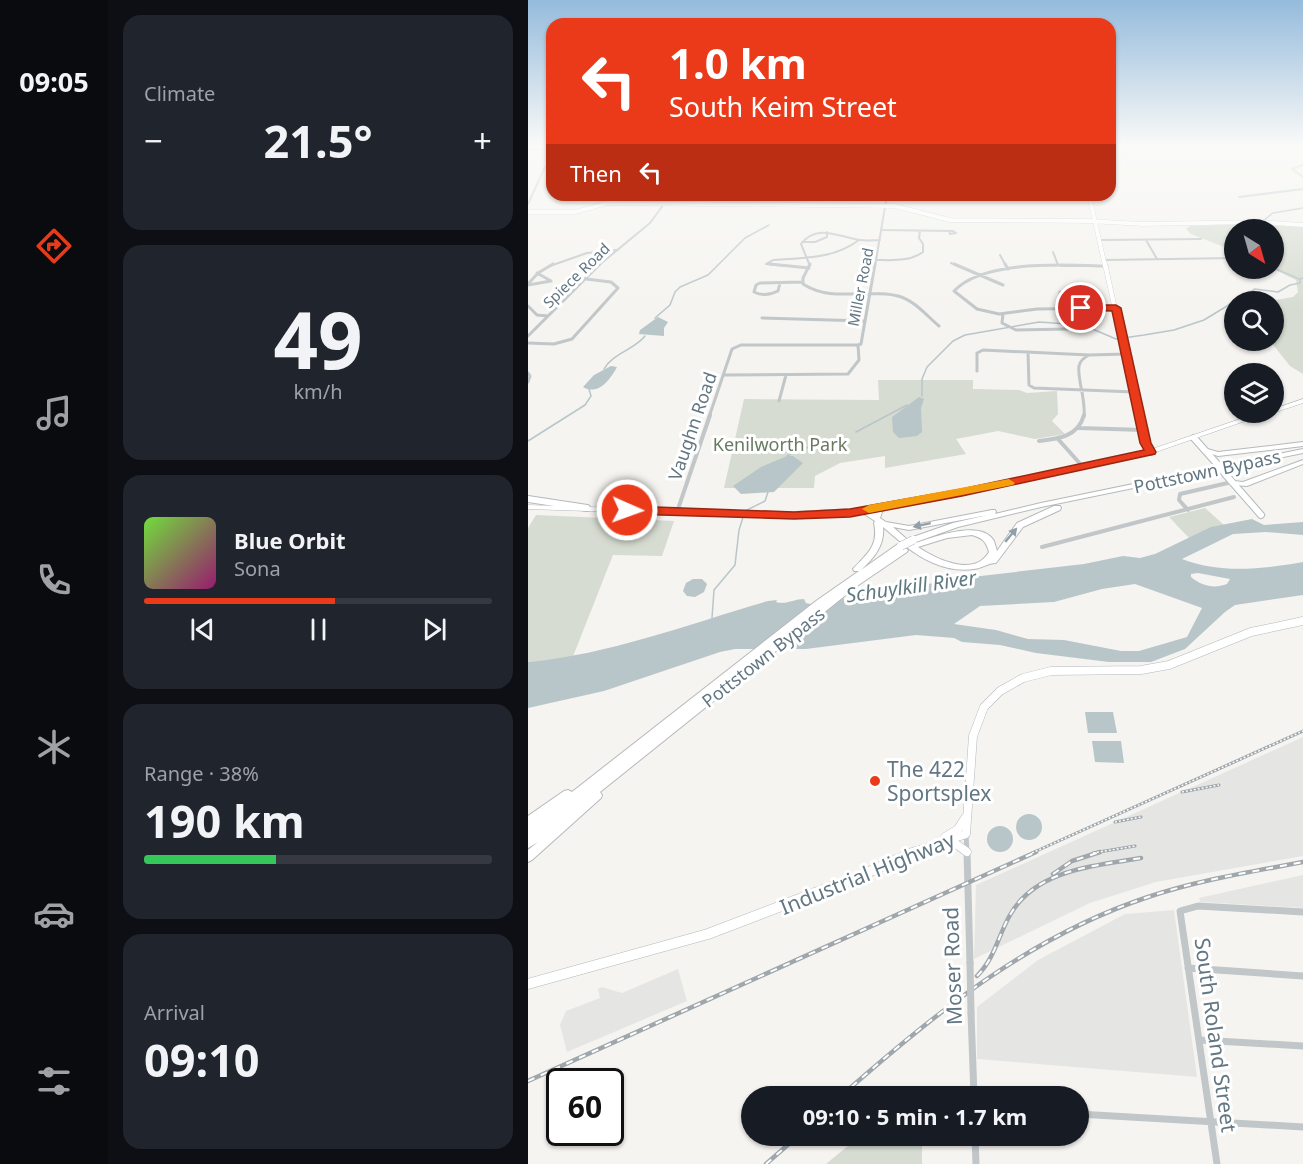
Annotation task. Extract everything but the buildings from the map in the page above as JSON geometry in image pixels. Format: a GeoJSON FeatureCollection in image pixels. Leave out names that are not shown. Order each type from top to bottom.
{"type":"FeatureCollection","features":[{"type":"Feature","properties":{"kind":"highway"},"geometry":{"type":"LineString","coordinates":[[1204,450],[1215,456],[1303,444]]}},
{"type":"Feature","properties":{"kind":"highway","name":"Pottstown Bypass"},"geometry":{"type":"LineString","coordinates":[[528,833],[840,585],[902,548],[956,525],[1041,505],[1303,453]]}},
{"type":"Feature","properties":{"kind":"highway","name":"Pottstown Bypass"},"geometry":{"type":"LineString","coordinates":[[914,543],[1000,518],[1057,508],[1303,453]]}},
{"type":"Feature","properties":{"kind":"highway"},"geometry":{"type":"LineString","coordinates":[[1233,483],[1244,484],[1303,462]]}},
{"type":"Feature","properties":{"kind":"highway"},"geometry":{"type":"LineString","coordinates":[[1238,495],[1244,484]]}},
{"type":"Feature","properties":{"kind":"highway"},"geometry":{"type":"LineString","coordinates":[[880,521],[899,528],[909,528],[972,514],[1041,505]]}},
{"type":"Feature","properties":{"kind":"highway"},"geometry":{"type":"LineString","coordinates":[[840,585],[874,550],[880,537],[878,511],[885,506]]}},
{"type":"Feature","properties":{"kind":"highway"},"geometry":{"type":"LineString","coordinates":[[880,521],[924,559],[948,568],[969,570],[980,568],[991,562],[1022,523],[1057,508]]}},
{"type":"Feature","properties":{"kind":"highway"},"geometry":{"type":"LineString","coordinates":[[864,510],[920,553],[950,566],[968,568],[980,565],[988,560],[993,551],[987,539],[970,532],[914,543]]}},
{"type":"Feature","properties":{"kind":"highway","name":"Pottstown Bypass"},"geometry":{"type":"LineString","coordinates":[[528,843],[902,548]]}},
{"type":"Feature","properties":{"kind":"highway"},"geometry":{"type":"LineString","coordinates":[[528,857],[668,732]]}},
{"type":"Feature","properties":{"kind":"highway"},"geometry":{"type":"LineString","coordinates":[[528,822],[621,759]]}},
{"type":"Feature","properties":{"kind":"main road"},"geometry":{"type":"LineString","coordinates":[[1284,408],[1303,401]]}},
{"type":"Feature","properties":{"kind":"main road"},"geometry":{"type":"LineString","coordinates":[[528,507],[741,514],[837,514],[1151,452],[1237,423]]}},
{"type":"Feature","properties":{"kind":"street","name":"Spiece Road"},"geometry":{"type":"LineString","coordinates":[[528,336],[616,250],[650,223],[665,201]]}},
{"type":"Feature","properties":{"kind":"street","name":"Miller Road"},"geometry":{"type":"LineString","coordinates":[[786,375],[848,374],[859,360],[858,345],[865,321],[886,201]]}},
{"type":"Feature","properties":{"kind":"street"},"geometry":{"type":"LineString","coordinates":[[1091,201],[1146,446],[1151,452]]}},
{"type":"Feature","properties":{"kind":"street"},"geometry":{"type":"LineString","coordinates":[[528,212],[575,212],[608,203],[886,206],[907,207],[950,220],[1096,221],[1135,224],[1261,222],[1303,225]]}},
{"type":"Feature","properties":{"kind":"street"},"geometry":{"type":"LineString","coordinates":[[882,230],[949,231]]}},
{"type":"Feature","properties":{"kind":"street"},"geometry":{"type":"LineString","coordinates":[[876,260],[902,260],[919,256],[923,252],[923,244],[919,238],[920,231]]}},
{"type":"Feature","properties":{"kind":"street"},"geometry":{"type":"LineString","coordinates":[[802,242],[809,236],[827,232],[843,234],[859,240],[880,240]]}},
{"type":"Feature","properties":{"kind":"street"},"geometry":{"type":"LineString","coordinates":[[802,242],[823,240],[827,237],[827,232]]}},
{"type":"Feature","properties":{"kind":"street"},"geometry":{"type":"LineString","coordinates":[[1101,240],[1201,239]]}},
{"type":"Feature","properties":{"kind":"street"},"geometry":{"type":"LineString","coordinates":[[809,268],[766,264],[772,261],[843,251],[859,240]]}},
{"type":"Feature","properties":{"kind":"street"},"geometry":{"type":"LineString","coordinates":[[1146,240],[1157,260]]}},
{"type":"Feature","properties":{"kind":"street"},"geometry":{"type":"LineString","coordinates":[[802,242],[809,268],[802,282]]}},
{"type":"Feature","properties":{"kind":"street"},"geometry":{"type":"LineString","coordinates":[[528,285],[537,273],[594,250],[616,250]]}},
{"type":"Feature","properties":{"kind":"street"},"geometry":{"type":"LineString","coordinates":[[1053,252],[1059,265]]}},
{"type":"Feature","properties":{"kind":"street"},"geometry":{"type":"LineString","coordinates":[[1000,255],[1008,269]]}},
{"type":"Feature","properties":{"kind":"street"},"geometry":{"type":"LineString","coordinates":[[1105,260],[1224,258]]}},
{"type":"Feature","properties":{"kind":"street"},"geometry":{"type":"LineString","coordinates":[[951,262],[1003,285]]}},
{"type":"Feature","properties":{"kind":"street"},"geometry":{"type":"LineString","coordinates":[[1107,266],[1059,265],[1008,269],[980,275],[958,285],[955,292],[980,310],[1003,314],[1033,309],[1116,308]]}},
{"type":"Feature","properties":{"kind":"street"},"geometry":{"type":"LineString","coordinates":[[528,285],[550,281],[544,275],[537,273]]}},
{"type":"Feature","properties":{"kind":"street"},"geometry":{"type":"LineString","coordinates":[[528,343],[554,344],[572,339],[618,288],[616,283],[585,279]]}},
{"type":"Feature","properties":{"kind":"street"},"geometry":{"type":"LineString","coordinates":[[780,283],[776,293],[758,294],[754,292],[759,284],[780,283],[802,282],[808,288],[834,293],[903,298],[939,326]]}},
{"type":"Feature","properties":{"kind":"street"},"geometry":{"type":"LineString","coordinates":[[1060,292],[1062,309]]}},
{"type":"Feature","properties":{"kind":"street"},"geometry":{"type":"LineString","coordinates":[[528,306],[530,311],[537,315],[548,316]]}},
{"type":"Feature","properties":{"kind":"street"},"geometry":{"type":"LineString","coordinates":[[1003,314],[1001,321],[1009,328],[1022,330],[1053,326],[1068,329]]}},
{"type":"Feature","properties":{"kind":"street"},"geometry":{"type":"LineString","coordinates":[[762,318],[865,321]]}},
{"type":"Feature","properties":{"kind":"street","name":"Vaughn Road"},"geometry":{"type":"LineString","coordinates":[[677,512],[732,349],[741,345],[858,345]]}},
{"type":"Feature","properties":{"kind":"street"},"geometry":{"type":"LineString","coordinates":[[977,371],[977,353],[983,351],[1126,354]]}},
{"type":"Feature","properties":{"kind":"street"},"geometry":{"type":"LineString","coordinates":[[1028,352],[1029,385],[1034,388],[1134,392]]}},
{"type":"Feature","properties":{"kind":"street"},"geometry":{"type":"LineString","coordinates":[[1079,428],[1085,415],[1080,362],[1089,355]]}},
{"type":"Feature","properties":{"kind":"street"},"geometry":{"type":"LineString","coordinates":[[528,373],[530,376],[528,382]]}},
{"type":"Feature","properties":{"kind":"street"},"geometry":{"type":"LineString","coordinates":[[724,375],[786,375],[779,400]]}},
{"type":"Feature","properties":{"kind":"street"},"geometry":{"type":"LineString","coordinates":[[1039,441],[1058,439],[1079,428],[1143,430]]}},
{"type":"Feature","properties":{"kind":"street"},"geometry":{"type":"LineString","coordinates":[[1194,438],[1204,450]]}},
{"type":"Feature","properties":{"kind":"street"},"geometry":{"type":"LineString","coordinates":[[1058,439],[1083,467]]}},
{"type":"Feature","properties":{"kind":"street"},"geometry":{"type":"LineString","coordinates":[[1215,456],[1218,465],[1233,483],[1238,495],[1261,515]]}},
{"type":"Feature","properties":{"kind":"street"},"geometry":{"type":"LineString","coordinates":[[1188,510],[1179,500],[1180,494],[1233,483]]}},
{"type":"Feature","properties":{"kind":"street"},"geometry":{"type":"LineString","coordinates":[[1042,547],[1238,495]]}},
{"type":"Feature","properties":{"kind":"street"},"geometry":{"type":"LineString","coordinates":[[528,499],[589,509]]}},
{"type":"Feature","properties":{"kind":"street","name":"Industrial Highway"},"geometry":{"type":"LineString","coordinates":[[528,984],[708,934],[856,877],[930,845],[966,834],[973,736],[979,717],[991,699],[1009,685],[1023,678],[1051,671],[1142,670],[1169,665],[1251,632],[1303,621]]}},
{"type":"Feature","properties":{"kind":"street"},"geometry":{"type":"LineString","coordinates":[[930,845],[950,835],[966,816]]}},
{"type":"Feature","properties":{"kind":"street","name":"Moser Road"},"geometry":{"type":"LineString","coordinates":[[966,834],[974,1086]]}},
{"type":"Feature","properties":{"kind":"street"},"geometry":{"type":"LineString","coordinates":[[930,845],[956,844],[967,852]]}},
{"type":"Feature","properties":{"kind":"street","name":"South Roland Street"},"geometry":{"type":"LineString","coordinates":[[1217,1164],[1180,910],[1198,906],[1303,912]]}},
{"type":"Feature","properties":{"kind":"street"},"geometry":{"type":"LineString","coordinates":[[1188,968],[1303,976]]}},
{"type":"Feature","properties":{"kind":"street"},"geometry":{"type":"LineString","coordinates":[[1200,1040],[1303,1046]]}},
{"type":"Feature","properties":{"kind":"street"},"geometry":{"type":"LineString","coordinates":[[1089,1115],[1303,1126]]}},
{"type":"Feature","properties":{"kind":"street"},"geometry":{"type":"LineString","coordinates":[[975,1146],[976,1164]]}},
{"type":"Feature","properties":{"kind":"shaded area"},"geometry":{"type":"Polygon","coordinates":[[[658,317],[668,322],[664,328],[664,336],[639,334],[640,330],[658,317]]]}},
{"type":"Feature","properties":{"kind":"shaded area"},"geometry":{"type":"Polygon","coordinates":[[[611,366],[617,367],[611,377],[599,388],[583,387],[594,375],[611,366]]]}},
{"type":"Feature","properties":{"kind":"shaded area"},"geometry":{"type":"Polygon","coordinates":[[[919,397],[924,399],[921,408],[922,432],[917,436],[899,438],[893,432],[892,417],[919,397]]]}},
{"type":"Feature","properties":{"kind":"shaded area"},"geometry":{"type":"Polygon","coordinates":[[[787,456],[793,456],[803,463],[774,492],[741,494],[733,486],[761,467],[787,456]]]}},
{"type":"Feature","properties":{"kind":"shaded area"},"geometry":{"type":"Polygon","coordinates":[[[1252,519],[1264,525],[1303,522],[1303,535],[1266,532],[1233,534],[1182,559],[1211,567],[1242,569],[1303,562],[1303,595],[1235,605],[1185,649],[1151,662],[1109,662],[1036,653],[1000,645],[962,642],[954,638],[916,635],[806,649],[735,649],[604,691],[528,708],[528,662],[619,645],[768,601],[777,600],[776,602],[783,603],[804,599],[810,604],[963,578],[1084,564],[1123,556],[1140,558],[1155,554],[1211,527],[1252,519]],[[1198,573],[1191,574],[1191,577],[1208,586],[1222,586],[1230,579],[1198,573]],[[1135,584],[1102,589],[1054,602],[980,606],[954,624],[996,630],[1028,639],[1064,640],[1121,651],[1139,651],[1187,637],[1202,608],[1135,584]]]}},
{"type":"Feature","properties":{"kind":"shaded area"},"geometry":{"type":"Polygon","coordinates":[[[693,579],[702,579],[707,584],[704,592],[695,597],[687,596],[683,591],[686,583],[693,579]]]}},
{"type":"Feature","properties":{"kind":"shaded area"},"geometry":{"type":"Polygon","coordinates":[[[1085,712],[1113,712],[1117,733],[1088,733],[1085,712]]]}},
{"type":"Feature","properties":{"kind":"shaded area"},"geometry":{"type":"Polygon","coordinates":[[[1303,737],[1303,856],[1156,882],[1090,903],[974,959],[976,885],[1303,737]]]}},
{"type":"Feature","properties":{"kind":"shaded area"},"geometry":{"type":"Polygon","coordinates":[[[1092,741],[1121,741],[1124,763],[1095,762],[1092,741]]]}},
{"type":"Feature","properties":{"kind":"shaded area"},"geometry":{"type":"Polygon","coordinates":[[[1029,814],[1038,818],[1042,827],[1038,836],[1029,840],[1020,836],[1016,827],[1020,818],[1029,814]]]}},
{"type":"Feature","properties":{"kind":"shaded area"},"geometry":{"type":"Polygon","coordinates":[[[1000,826],[1009,830],[1013,839],[1009,848],[1000,852],[991,848],[987,839],[991,830],[1000,826]]]}},
{"type":"Feature","properties":{"kind":"shaded area"},"geometry":{"type":"Polygon","coordinates":[[[1303,875],[1303,908],[1200,902],[1199,898],[1303,875]]]}},
{"type":"Feature","properties":{"kind":"shaded area"},"geometry":{"type":"Polygon","coordinates":[[[1174,910],[1197,1077],[977,1059],[977,1007],[1038,960],[1125,914],[1174,910]]]}},
{"type":"Feature","properties":{"kind":"shaded area"},"geometry":{"type":"Polygon","coordinates":[[[678,969],[687,1001],[567,1052],[560,1025],[566,1011],[600,998],[598,989],[602,987],[622,993],[678,969]]]}},
{"type":"Feature","properties":{"kind":"green space"},"geometry":{"type":"Polygon","coordinates":[[[1224,225],[1224,247],[1191,234],[1186,229],[1190,226],[1224,225]]]}},
{"type":"Feature","properties":{"kind":"green space"},"geometry":{"type":"Polygon","coordinates":[[[1284,226],[1303,227],[1303,374],[1290,366],[1278,351],[1284,351],[1284,299],[1293,297],[1298,292],[1296,280],[1284,274],[1284,226]]]}},
{"type":"Feature","properties":{"kind":"green space","name":"Kenilworth Park"},"geometry":{"type":"Polygon","coordinates":[[[878,380],[973,380],[973,389],[1019,390],[1027,393],[1057,391],[1058,414],[1052,421],[1065,434],[1035,439],[998,431],[956,439],[966,454],[885,468],[885,456],[840,463],[815,476],[814,488],[724,488],[744,399],[879,400],[878,380]]]}},
{"type":"Feature","properties":{"kind":"green space"},"geometry":{"type":"Polygon","coordinates":[[[1205,508],[1224,525],[1191,540],[1169,517],[1205,508]]]}},
{"type":"Feature","properties":{"kind":"green space"},"geometry":{"type":"Polygon","coordinates":[[[536,515],[674,521],[662,556],[613,555],[572,659],[528,662],[528,528],[536,515]]]}},
{"type":"Feature","properties":{"kind":"green space"},"geometry":{"type":"Polygon","coordinates":[[[848,1146],[922,1146],[922,1164],[826,1164],[848,1146]]]}},
{"type":"Feature","properties":{"kind":"waterway"},"geometry":{"type":"LineString","coordinates":[[1266,219],[1273,213],[1303,208]]}},
{"type":"Feature","properties":{"kind":"waterway"},"geometry":{"type":"LineString","coordinates":[[655,318],[670,305],[675,292],[680,287],[708,275],[745,238],[769,225]]}},
{"type":"Feature","properties":{"kind":"waterway"},"geometry":{"type":"LineString","coordinates":[[1284,272],[1299,279]]}},
{"type":"Feature","properties":{"kind":"waterway"},"geometry":{"type":"LineString","coordinates":[[922,396],[922,379],[927,367],[953,341],[965,335],[1039,322],[1083,325],[1116,339],[1174,330],[1204,320],[1255,289],[1278,292],[1290,285],[1300,283],[1300,279],[1303,278]]}},
{"type":"Feature","properties":{"kind":"waterway"},"geometry":{"type":"LineString","coordinates":[[604,369],[613,359],[645,336]]}},
{"type":"Feature","properties":{"kind":"waterway"},"geometry":{"type":"LineString","coordinates":[[528,441],[585,405],[591,396],[589,389]]}},
{"type":"Feature","properties":{"kind":"waterway"},"geometry":{"type":"LineString","coordinates":[[856,432],[907,405]]}},
{"type":"Feature","properties":{"kind":"waterway"},"geometry":{"type":"LineString","coordinates":[[787,456],[826,442]]}},
{"type":"Feature","properties":{"kind":"waterway"},"geometry":{"type":"LineString","coordinates":[[712,618],[714,590],[735,565],[739,530],[745,511],[765,501],[768,492]]}},
{"type":"Feature","properties":{"kind":"railway"},"geometry":{"type":"LineString","coordinates":[[1032,853],[1303,731]]}},
{"type":"Feature","properties":{"kind":"railway"},"geometry":{"type":"LineString","coordinates":[[1182,792],[1219,785]]}},
{"type":"Feature","properties":{"kind":"railway"},"geometry":{"type":"LineString","coordinates":[[1115,822],[1141,817]]}},
{"type":"Feature","properties":{"kind":"railway"},"geometry":{"type":"LineString","coordinates":[[1093,853],[1135,846]]}},
{"type":"Feature","properties":{"kind":"railway"},"geometry":{"type":"LineString","coordinates":[[528,1081],[1036,852]]}},
{"type":"Feature","properties":{"kind":"railway"},"geometry":{"type":"LineString","coordinates":[[1053,874],[1072,861],[1100,852]]}},
{"type":"Feature","properties":{"kind":"railway"},"geometry":{"type":"LineString","coordinates":[[977,976],[992,954],[1010,915],[1021,900],[1035,888],[1068,872],[1141,858]]}},
{"type":"Feature","properties":{"kind":"railway"},"geometry":{"type":"LineString","coordinates":[[853,1086],[947,1008],[984,981],[1062,933],[1104,914],[1167,891],[1303,862]]}},
{"type":"Feature","properties":{"kind":"railway"},"geometry":{"type":"LineString","coordinates":[[766,1164],[787,1146]]}},
{"type":"Feature","properties":{"kind":"slow traffic"},"geometry":{"type":"LineString","coordinates":[[869,509],[1009,483]]}},
{"type":"Feature","properties":{"kind":"place","name":"The 422 Sportsplex"},"geometry":{"type":"Point","coordinates":[875,781]}},
{"type":"Feature","properties":{"kind":"route"},"geometry":{"type":"LineString","coordinates":[[627,510],[794,515],[850,513],[1151,452],[1145,443],[1116,308],[1081,308]]}},
{"type":"Feature","properties":{"kind":"water label","name":"Schuylkill River"},"geometry":{"type":"Point","coordinates":[911,586]}}]}
